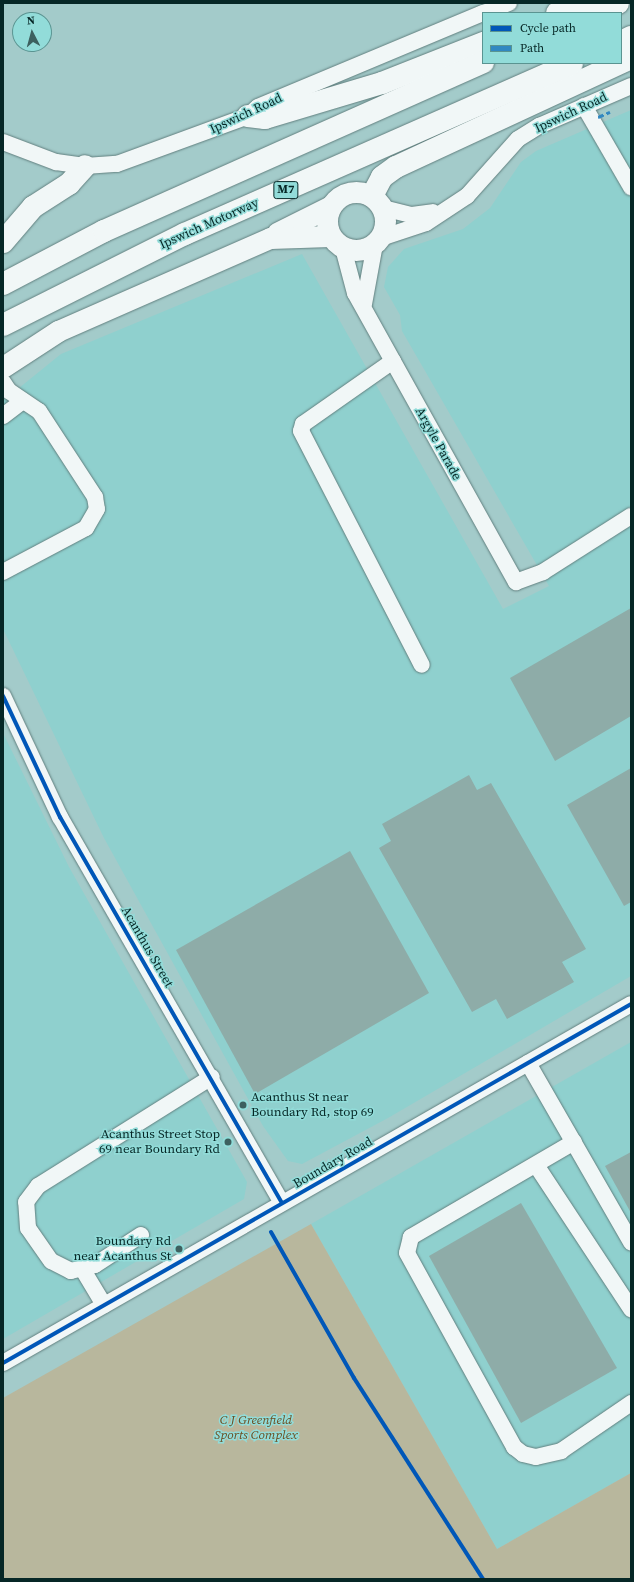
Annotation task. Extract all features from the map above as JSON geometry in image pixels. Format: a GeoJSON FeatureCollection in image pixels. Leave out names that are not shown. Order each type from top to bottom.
{"type":"FeatureCollection","features":[{"type":"Feature","properties":{"kind":"highway"},"geometry":{"type":"LineString","coordinates":[[560,12],[582,3]]}},
{"type":"Feature","properties":{"kind":"highway"},"geometry":{"type":"LineString","coordinates":[[597,12],[618,3]]}},
{"type":"Feature","properties":{"kind":"highway"},"geometry":{"type":"LineString","coordinates":[[622,42],[631,37]]}},
{"type":"Feature","properties":{"kind":"highway"},"geometry":{"type":"LineString","coordinates":[[248,116],[264,118],[382,83],[482,43]]}},
{"type":"Feature","properties":{"kind":"highway"},"geometry":{"type":"LineString","coordinates":[[3,284],[104,231],[482,62]]}},
{"type":"Feature","properties":{"kind":"highway","name":"Ipswich Motorway"},"geometry":{"type":"LineString","coordinates":[[3,325],[185,234],[570,64]]}},
{"type":"Feature","properties":{"kind":"highway"},"geometry":{"type":"LineString","coordinates":[[377,202],[382,177],[396,167],[618,64]]}},
{"type":"Feature","properties":{"kind":"highway"},"geometry":{"type":"LineString","coordinates":[[3,242],[33,208],[69,184],[85,166]]}},
{"type":"Feature","properties":{"kind":"main road"},"geometry":{"type":"LineString","coordinates":[[3,366],[58,331],[270,238],[282,228],[331,206],[337,199],[354,192],[377,202],[386,223],[378,241],[360,251],[337,242],[270,238]]}},
{"type":"Feature","properties":{"kind":"main road"},"geometry":{"type":"LineString","coordinates":[[331,206],[327,221],[337,242]]}},
{"type":"Feature","properties":{"kind":"street","name":"Ipswich Road"},"geometry":{"type":"LineString","coordinates":[[486,12],[509,3]]}},
{"type":"Feature","properties":{"kind":"street","name":"Ipswich Road"},"geometry":{"type":"LineString","coordinates":[[3,142],[40,159],[85,166],[130,160],[248,116],[258,107],[482,13]]}},
{"type":"Feature","properties":{"kind":"street","name":"Ipswich Road"},"geometry":{"type":"LineString","coordinates":[[378,241],[426,223],[445,211],[488,177],[518,139],[584,106],[631,86]]}},
{"type":"Feature","properties":{"kind":"street"},"geometry":{"type":"LineString","coordinates":[[584,106],[631,188]]}},
{"type":"Feature","properties":{"kind":"street"},"geometry":{"type":"LineString","coordinates":[[377,202],[412,215],[445,211]]}},
{"type":"Feature","properties":{"kind":"street"},"geometry":{"type":"LineString","coordinates":[[364,304],[378,241]]}},
{"type":"Feature","properties":{"kind":"street","name":"Argyle Parade"},"geometry":{"type":"LineString","coordinates":[[337,242],[355,293],[364,304],[393,361],[516,582],[543,572],[631,516]]}},
{"type":"Feature","properties":{"kind":"street"},"geometry":{"type":"LineString","coordinates":[[393,361],[303,424],[301,431],[422,665]]}},
{"type":"Feature","properties":{"kind":"street"},"geometry":{"type":"LineString","coordinates":[[3,382],[23,401],[39,411],[95,497],[97,509],[86,528],[3,572]]}},
{"type":"Feature","properties":{"kind":"street"},"geometry":{"type":"LineString","coordinates":[[3,416],[23,401]]}},
{"type":"Feature","properties":{"kind":"street","name":"Acanthus Street"},"geometry":{"type":"LineString","coordinates":[[3,696],[60,817],[212,1077],[282,1203]]}},
{"type":"Feature","properties":{"kind":"street","name":"Boundary Road"},"geometry":{"type":"LineString","coordinates":[[3,1363],[631,1004]]}},
{"type":"Feature","properties":{"kind":"street"},"geometry":{"type":"LineString","coordinates":[[528,1063],[631,1242]]}},
{"type":"Feature","properties":{"kind":"street"},"geometry":{"type":"LineString","coordinates":[[141,1235],[83,1270],[71,1271],[51,1261],[28,1228],[25,1215],[31,1192],[212,1077]]}},
{"type":"Feature","properties":{"kind":"street"},"geometry":{"type":"LineString","coordinates":[[574,1142],[411,1237],[407,1253],[514,1447],[523,1454],[536,1457],[560,1451],[631,1403]]}},
{"type":"Feature","properties":{"kind":"street"},"geometry":{"type":"LineString","coordinates":[[536,1165],[628,1298]]}},
{"type":"Feature","properties":{"kind":"street"},"geometry":{"type":"LineString","coordinates":[[83,1270],[104,1305]]}},
{"type":"Feature","properties":{"kind":"shaded area"},"geometry":{"type":"Polygon","coordinates":[[[631,110],[631,976],[388,1118],[302,1164],[288,1161],[263,1126],[104,838],[3,629],[3,401],[61,354],[302,254],[503,609],[549,586],[402,331],[400,315],[384,287],[388,267],[404,249],[463,229],[490,208],[521,162],[536,151],[631,110]]]}},
{"type":"Feature","properties":{"kind":"shaded area"},"geometry":{"type":"Polygon","coordinates":[[[3,733],[69,867],[247,1182],[244,1199],[3,1339],[3,733]]]}},
{"type":"Feature","properties":{"kind":"shaded area"},"geometry":{"type":"Polygon","coordinates":[[[631,1042],[631,1473],[497,1549],[311,1224],[631,1042]]]}},
{"type":"Feature","properties":{"kind":"green space","name":"C J Greenfield Sports Complex"},"geometry":{"type":"Polygon","coordinates":[[[311,1224],[497,1549],[631,1473],[631,1579],[3,1579],[3,1398],[311,1224]]]}},
{"type":"Feature","properties":{"kind":"building"},"geometry":{"type":"Polygon","coordinates":[[[631,608],[631,716],[555,761],[510,678],[631,608]]]}},
{"type":"Feature","properties":{"kind":"building"},"geometry":{"type":"Polygon","coordinates":[[[631,768],[631,902],[624,906],[567,805],[631,768]]]}},
{"type":"Feature","properties":{"kind":"building"},"geometry":{"type":"Polygon","coordinates":[[[469,775],[477,790],[491,783],[586,949],[562,962],[574,982],[507,1019],[496,999],[472,1012],[379,848],[391,841],[382,824],[469,775]]]}},
{"type":"Feature","properties":{"kind":"building"},"geometry":{"type":"Polygon","coordinates":[[[350,851],[429,993],[255,1094],[176,950],[350,851]]]}},
{"type":"Feature","properties":{"kind":"building"},"geometry":{"type":"Polygon","coordinates":[[[631,1152],[631,1213],[605,1166],[631,1152]]]}},
{"type":"Feature","properties":{"kind":"building"},"geometry":{"type":"Polygon","coordinates":[[[521,1203],[617,1368],[521,1423],[429,1256],[521,1203]]]}},
{"type":"Feature","properties":{"kind":"marked path"},"geometry":{"type":"LineString","coordinates":[[598,117],[610,112]]}},
{"type":"Feature","properties":{"kind":"cycle path"},"geometry":{"type":"LineString","coordinates":[[3,696],[60,817],[282,1203]]}},
{"type":"Feature","properties":{"kind":"cycle path"},"geometry":{"type":"LineString","coordinates":[[3,1363],[631,1004]]}},
{"type":"Feature","properties":{"kind":"cycle path"},"geometry":{"type":"LineString","coordinates":[[271,1232],[354,1378],[483,1579]]}},
{"type":"Feature","properties":{"kind":"place","name":"Acanthus St near Boundary Rd, stop 69"},"geometry":{"type":"Point","coordinates":[243,1105]}},
{"type":"Feature","properties":{"kind":"place","name":"Acanthus Street Stop 69 near Boundary Rd"},"geometry":{"type":"Point","coordinates":[228,1142]}},
{"type":"Feature","properties":{"kind":"place","name":"Boundary Rd near Acanthus St"},"geometry":{"type":"Point","coordinates":[179,1249]}}]}
